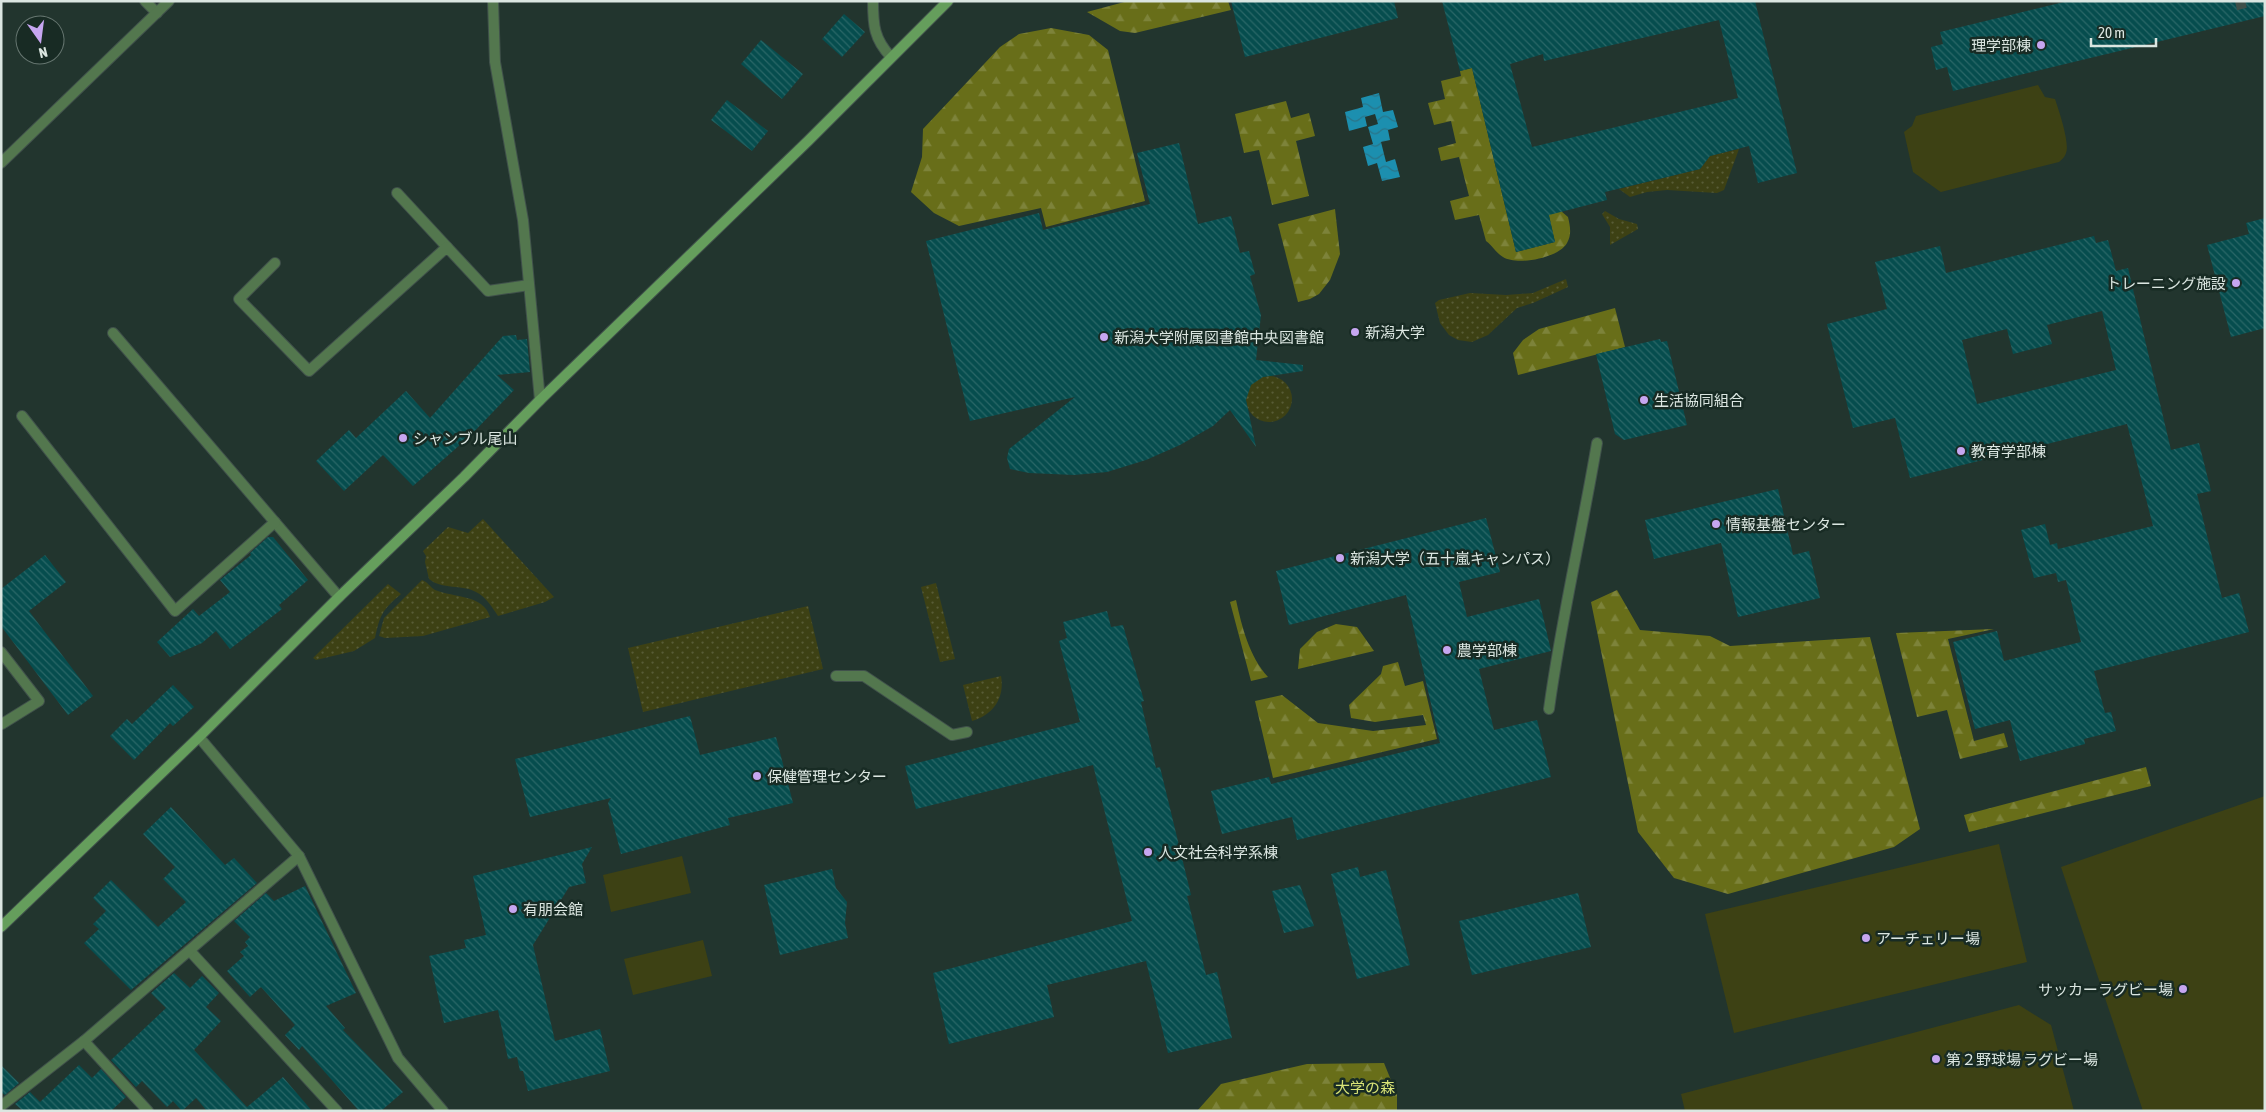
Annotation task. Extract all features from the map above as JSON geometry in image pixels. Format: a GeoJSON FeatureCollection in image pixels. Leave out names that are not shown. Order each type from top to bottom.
{"type":"FeatureCollection","features":[{"type":"Feature","properties":{"kind":"street"},"geometry":{"type":"LineString","coordinates":[[145,1],[157,13]]}},
{"type":"Feature","properties":{"kind":"street"},"geometry":{"type":"LineString","coordinates":[[1,163],[169,1]]}},
{"type":"Feature","properties":{"kind":"street"},"geometry":{"type":"LineString","coordinates":[[493,1],[495,62],[523,220],[540,400]]}},
{"type":"Feature","properties":{"kind":"street"},"geometry":{"type":"LineString","coordinates":[[1,927],[808,141],[948,1]]}},
{"type":"Feature","properties":{"kind":"street"},"geometry":{"type":"LineString","coordinates":[[872,2],[875,34],[880,45],[891,57]]}},
{"type":"Feature","properties":{"kind":"street"},"geometry":{"type":"LineString","coordinates":[[397,193],[488,291],[529,286]]}},
{"type":"Feature","properties":{"kind":"street"},"geometry":{"type":"LineString","coordinates":[[275,263],[239,300],[309,371],[447,247]]}},
{"type":"Feature","properties":{"kind":"street"},"geometry":{"type":"LineString","coordinates":[[113,333],[339,597]]}},
{"type":"Feature","properties":{"kind":"street"},"geometry":{"type":"LineString","coordinates":[[22,416],[175,611],[275,522]]}},
{"type":"Feature","properties":{"kind":"street"},"geometry":{"type":"LineString","coordinates":[[1549,709],[1557,651],[1583,529],[1597,443]]}},
{"type":"Feature","properties":{"kind":"street"},"geometry":{"type":"LineString","coordinates":[[1,652],[39,701],[2,724]]}},
{"type":"Feature","properties":{"kind":"street"},"geometry":{"type":"LineString","coordinates":[[836,676],[864,676],[952,735],[967,732]]}},
{"type":"Feature","properties":{"kind":"street"},"geometry":{"type":"LineString","coordinates":[[198,737],[300,856],[398,1058],[443,1111]]}},
{"type":"Feature","properties":{"kind":"street"},"geometry":{"type":"LineString","coordinates":[[1,1106],[84,1041],[300,856]]}},
{"type":"Feature","properties":{"kind":"street"},"geometry":{"type":"LineString","coordinates":[[190,952],[337,1111]]}},
{"type":"Feature","properties":{"kind":"street"},"geometry":{"type":"LineString","coordinates":[[84,1041],[148,1111]]}},
{"type":"Feature","properties":{"kind":"green space"},"geometry":{"type":"Polygon","coordinates":[[[1128,1],[1228,1],[1231,10],[1135,33],[1120,31],[1087,12],[1128,1]]]}},
{"type":"Feature","properties":{"kind":"green space"},"geometry":{"type":"Polygon","coordinates":[[[1051,28],[1089,35],[1108,50],[1145,201],[1046,227],[1041,208],[959,226],[934,213],[911,192],[922,157],[923,129],[1000,47],[1019,34],[1051,28]]]}},
{"type":"Feature","properties":{"kind":"green space"},"geometry":{"type":"Polygon","coordinates":[[[1472,68],[1516,252],[1555,242],[1539,174],[1561,211],[1569,220],[1569,240],[1556,253],[1537,259],[1509,260],[1503,257],[1486,241],[1479,215],[1455,220],[1450,201],[1469,196],[1459,157],[1441,161],[1438,148],[1456,143],[1451,121],[1434,125],[1428,103],[1445,99],[1441,81],[1461,76],[1460,71],[1472,68]]]}},
{"type":"Feature","properties":{"kind":"green space"},"geometry":{"type":"Polygon","coordinates":[[[2038,85],[2045,97],[2055,99],[2064,127],[2067,148],[2065,156],[2059,162],[1941,192],[1913,172],[1904,132],[1912,126],[1916,116],[2038,85]]]}},
{"type":"Feature","properties":{"kind":"green space"},"geometry":{"type":"Polygon","coordinates":[[[1286,101],[1291,118],[1309,113],[1315,136],[1296,141],[1309,196],[1272,205],[1259,150],[1244,153],[1235,114],[1286,101]]]}},
{"type":"Feature","properties":{"kind":"green space"},"geometry":{"type":"Polygon","coordinates":[[[1739,149],[1724,190],[1717,193],[1667,190],[1647,192],[1630,197],[1619,189],[1700,169],[1710,156],[1739,149]]]}},
{"type":"Feature","properties":{"kind":"green space"},"geometry":{"type":"Polygon","coordinates":[[[1335,209],[1340,254],[1330,280],[1319,294],[1298,302],[1278,224],[1335,209]]]}},
{"type":"Feature","properties":{"kind":"green space"},"geometry":{"type":"Polygon","coordinates":[[[1605,211],[1619,219],[1637,224],[1638,229],[1610,245],[1610,227],[1602,214],[1605,211]]]}},
{"type":"Feature","properties":{"kind":"green space"},"geometry":{"type":"Polygon","coordinates":[[[1566,279],[1568,287],[1517,308],[1488,335],[1472,342],[1458,340],[1449,335],[1440,323],[1435,303],[1439,300],[1470,293],[1506,295],[1533,293],[1566,279]]]}},
{"type":"Feature","properties":{"kind":"green space"},"geometry":{"type":"Polygon","coordinates":[[[1615,308],[1625,347],[1518,375],[1513,353],[1523,340],[1539,329],[1615,308]]]}},
{"type":"Feature","properties":{"kind":"green space"},"geometry":{"type":"Polygon","coordinates":[[[1269,376],[1282,380],[1288,386],[1292,399],[1288,412],[1282,418],[1269,422],[1256,418],[1250,412],[1246,399],[1250,386],[1256,380],[1269,376]]]}},
{"type":"Feature","properties":{"kind":"green space"},"geometry":{"type":"Polygon","coordinates":[[[483,519],[554,597],[545,602],[498,616],[480,594],[465,588],[440,585],[429,579],[425,562],[426,556],[423,551],[448,527],[468,533],[483,519]]]}},
{"type":"Feature","properties":{"kind":"green space"},"geometry":{"type":"Polygon","coordinates":[[[422,580],[435,590],[475,600],[481,604],[490,617],[423,636],[385,638],[379,636],[384,618],[422,580]]]}},
{"type":"Feature","properties":{"kind":"green space"},"geometry":{"type":"Polygon","coordinates":[[[936,583],[955,659],[940,662],[921,587],[936,583]]]}},
{"type":"Feature","properties":{"kind":"green space"},"geometry":{"type":"Polygon","coordinates":[[[388,584],[401,594],[383,613],[375,638],[354,651],[316,660],[313,658],[388,584]]]}},
{"type":"Feature","properties":{"kind":"green space"},"geometry":{"type":"Polygon","coordinates":[[[1617,590],[1640,630],[1710,636],[1730,646],[1870,637],[1920,829],[1894,847],[1728,894],[1674,878],[1638,832],[1591,602],[1617,590]]]}},
{"type":"Feature","properties":{"kind":"green space"},"geometry":{"type":"Polygon","coordinates":[[[1236,600],[1251,651],[1268,677],[1251,681],[1230,602],[1236,600]]]}},
{"type":"Feature","properties":{"kind":"green space"},"geometry":{"type":"Polygon","coordinates":[[[808,606],[823,669],[643,712],[628,648],[808,606]]]}},
{"type":"Feature","properties":{"kind":"green space"},"geometry":{"type":"Polygon","coordinates":[[[1336,624],[1357,627],[1374,651],[1298,669],[1300,649],[1317,632],[1336,624]]]}},
{"type":"Feature","properties":{"kind":"green space"},"geometry":{"type":"Polygon","coordinates":[[[1994,629],[1948,639],[1974,741],[2004,733],[2008,747],[1960,759],[1947,710],[1917,717],[1896,633],[1994,629]]]}},
{"type":"Feature","properties":{"kind":"green space"},"geometry":{"type":"Polygon","coordinates":[[[1398,662],[1405,686],[1423,681],[1437,739],[1273,778],[1255,701],[1282,695],[1318,723],[1373,731],[1426,725],[1423,715],[1375,722],[1351,718],[1349,705],[1381,674],[1383,666],[1398,662]]]}},
{"type":"Feature","properties":{"kind":"green space"},"geometry":{"type":"Polygon","coordinates":[[[1001,676],[1001,691],[996,704],[986,715],[972,721],[963,685],[1001,676]]]}},
{"type":"Feature","properties":{"kind":"green space"},"geometry":{"type":"Polygon","coordinates":[[[2146,767],[2151,786],[1969,832],[1964,815],[2146,767]]]}},
{"type":"Feature","properties":{"kind":"green space","name":"サッカーラグビー場"},"geometry":{"type":"Polygon","coordinates":[[[2265,796],[2265,1111],[2143,1111],[2061,867],[2265,796]]]}},
{"type":"Feature","properties":{"kind":"green space","name":"アーチェリー場"},"geometry":{"type":"Polygon","coordinates":[[[1999,844],[2027,962],[1734,1033],[1705,914],[1999,844]]]}},
{"type":"Feature","properties":{"kind":"green space"},"geometry":{"type":"Polygon","coordinates":[[[682,856],[691,893],[611,912],[603,875],[682,856]]]}},
{"type":"Feature","properties":{"kind":"green space"},"geometry":{"type":"Polygon","coordinates":[[[703,940],[712,976],[633,995],[624,959],[703,940]]]}},
{"type":"Feature","properties":{"kind":"green space","name":"第２野球場 ラグビー場"},"geometry":{"type":"Polygon","coordinates":[[[2019,1005],[2051,1025],[2074,1111],[1685,1111],[1681,1094],[2019,1005]]]}},
{"type":"Feature","properties":{"kind":"green space","name":"大学の森"},"geometry":{"type":"Polygon","coordinates":[[[1384,1063],[1397,1095],[1397,1111],[1197,1111],[1221,1084],[1307,1064],[1384,1063]]]}},
{"type":"Feature","properties":{"kind":"water"},"geometry":{"type":"Polygon","coordinates":[[[1379,93],[1383,112],[1393,110],[1398,127],[1388,130],[1390,140],[1381,142],[1386,162],[1395,159],[1400,177],[1382,181],[1377,163],[1368,166],[1363,147],[1373,144],[1368,127],[1378,124],[1375,114],[1365,117],[1367,126],[1349,131],[1345,112],[1363,107],[1361,98],[1379,93]]]}},
{"type":"Feature","properties":{"kind":"building"},"geometry":{"type":"Polygon","coordinates":[[[1231,1],[1394,1],[1398,18],[1245,57],[1231,1]]]}},
{"type":"Feature","properties":{"kind":"building"},"geometry":{"type":"Polygon","coordinates":[[[1442,1],[1755,1],[1797,173],[1758,183],[1749,146],[1710,156],[1700,169],[1605,192],[1607,200],[1549,215],[1555,242],[1516,252],[1472,68],[1460,71],[1442,1]],[[1719,20],[1544,61],[1543,54],[1510,64],[1532,147],[1738,98],[1719,20]]]}},
{"type":"Feature","properties":{"kind":"building","name":"理学部棟"},"geometry":{"type":"Polygon","coordinates":[[[2068,1],[2265,1],[2265,16],[1953,91],[1947,67],[1936,70],[1931,47],[1943,44],[1940,32],[2068,1]]]}},
{"type":"Feature","properties":{"kind":"building"},"geometry":{"type":"Polygon","coordinates":[[[844,14],[865,32],[842,57],[822,39],[844,14]]]}},
{"type":"Feature","properties":{"kind":"building"},"geometry":{"type":"Polygon","coordinates":[[[761,40],[803,74],[782,99],[741,64],[761,40]]]}},
{"type":"Feature","properties":{"kind":"building"},"geometry":{"type":"Polygon","coordinates":[[[727,100],[768,131],[752,151],[711,120],[727,100]]]}},
{"type":"Feature","properties":{"kind":"building","name":"新潟大学附属図書館中央図書館"},"geometry":{"type":"Polygon","coordinates":[[[1179,143],[1198,224],[1231,216],[1240,253],[1249,251],[1255,274],[1250,276],[1261,315],[1256,360],[1303,365],[1303,371],[1263,377],[1251,385],[1246,400],[1256,447],[1230,410],[1213,426],[1180,445],[1146,460],[1107,472],[1074,475],[1029,473],[1010,469],[1007,458],[1009,449],[1075,397],[970,421],[926,241],[1039,213],[1043,230],[1150,204],[1137,153],[1179,143]]]}},
{"type":"Feature","properties":{"kind":"building","name":"トレーニング施設"},"geometry":{"type":"Polygon","coordinates":[[[2265,218],[2265,328],[2231,337],[2207,245],[2249,234],[2246,223],[2265,218]]]}},
{"type":"Feature","properties":{"kind":"building"},"geometry":{"type":"Polygon","coordinates":[[[2094,236],[2096,243],[2108,240],[2116,271],[2128,268],[2171,450],[2199,443],[2211,491],[2197,494],[2222,598],[2239,593],[2249,632],[2094,671],[2105,713],[2111,712],[2116,731],[2084,739],[2085,744],[2020,761],[2010,720],[1975,729],[1953,642],[1997,631],[2004,661],[2081,642],[2066,580],[2058,582],[2056,573],[2034,578],[2021,530],[2045,524],[2050,545],[2057,543],[2058,549],[2153,526],[2127,424],[1910,478],[1895,418],[1853,428],[1827,324],[1887,309],[1875,262],[1940,246],[1946,273],[2094,236]],[[2102,311],[2047,325],[2052,344],[2013,354],[2007,329],[1962,340],[1977,404],[2116,370],[2102,311]]]}},
{"type":"Feature","properties":{"kind":"building"},"geometry":{"type":"Polygon","coordinates":[[[516,335],[517,340],[527,339],[530,372],[497,375],[514,390],[469,437],[413,486],[383,455],[344,491],[316,461],[349,430],[356,438],[406,391],[430,418],[503,336],[516,335]]]}},
{"type":"Feature","properties":{"kind":"building","name":"生活協同組合"},"geometry":{"type":"Polygon","coordinates":[[[1660,339],[1661,342],[1667,341],[1687,425],[1624,440],[1615,434],[1596,354],[1660,339]]]}},
{"type":"Feature","properties":{"kind":"building"},"geometry":{"type":"Polygon","coordinates":[[[1778,489],[1793,555],[1809,551],[1820,598],[1738,617],[1721,543],[1654,559],[1645,520],[1778,489]]]}},
{"type":"Feature","properties":{"kind":"building"},"geometry":{"type":"Polygon","coordinates":[[[1486,518],[1500,572],[1459,582],[1467,617],[1539,599],[1551,651],[1479,669],[1494,730],[1537,720],[1551,777],[1297,840],[1292,817],[1222,834],[1211,791],[1269,777],[1271,784],[1440,743],[1406,595],[1289,625],[1276,571],[1486,518]]]}},
{"type":"Feature","properties":{"kind":"building"},"geometry":{"type":"Polygon","coordinates":[[[268,537],[273,537],[308,580],[279,605],[282,609],[230,649],[216,631],[202,643],[170,657],[157,642],[193,609],[199,616],[230,592],[220,580],[251,555],[250,553],[268,537]]]}},
{"type":"Feature","properties":{"kind":"building"},"geometry":{"type":"Polygon","coordinates":[[[45,555],[66,582],[29,611],[93,696],[68,715],[1,626],[1,589],[45,555]]]}},
{"type":"Feature","properties":{"kind":"building","name":"人文社会科学系棟"},"geometry":{"type":"Polygon","coordinates":[[[1107,611],[1111,627],[1123,625],[1144,701],[1141,702],[1156,768],[1160,767],[1191,895],[1187,896],[1206,975],[1217,972],[1232,1038],[1168,1053],[1146,961],[1047,985],[1054,1017],[949,1044],[933,973],[1132,921],[1093,765],[916,809],[905,766],[1080,722],[1059,641],[1067,638],[1063,622],[1107,611]]]}},
{"type":"Feature","properties":{"kind":"building"},"geometry":{"type":"Polygon","coordinates":[[[173,685],[194,707],[173,726],[170,723],[134,760],[110,736],[127,719],[132,724],[173,685]]]}},
{"type":"Feature","properties":{"kind":"building"},"geometry":{"type":"Polygon","coordinates":[[[690,716],[700,755],[776,737],[793,803],[728,818],[730,825],[621,854],[608,803],[611,798],[530,817],[515,759],[690,716]]]}},
{"type":"Feature","properties":{"kind":"building"},"geometry":{"type":"Polygon","coordinates":[[[171,807],[225,865],[234,858],[257,883],[131,990],[84,943],[99,929],[93,924],[106,911],[93,898],[111,880],[158,927],[186,902],[163,879],[175,867],[143,834],[171,807]]]}},
{"type":"Feature","properties":{"kind":"building","name":"有朋会館"},"geometry":{"type":"Polygon","coordinates":[[[592,847],[582,864],[586,883],[569,887],[533,945],[555,1041],[600,1029],[610,1071],[528,1091],[517,1057],[508,1059],[498,1010],[444,1023],[429,956],[466,948],[464,940],[486,935],[473,876],[592,847]]]}},
{"type":"Feature","properties":{"kind":"building"},"geometry":{"type":"Polygon","coordinates":[[[1358,867],[1360,877],[1386,870],[1410,965],[1357,979],[1331,874],[1358,867]]]}},
{"type":"Feature","properties":{"kind":"building"},"geometry":{"type":"Polygon","coordinates":[[[832,869],[836,888],[847,902],[845,923],[848,938],[780,955],[764,885],[832,869]]]}},
{"type":"Feature","properties":{"kind":"building"},"geometry":{"type":"Polygon","coordinates":[[[1300,885],[1314,926],[1284,933],[1272,891],[1300,885]]]}},
{"type":"Feature","properties":{"kind":"building"},"geometry":{"type":"Polygon","coordinates":[[[305,886],[356,993],[326,1006],[345,1028],[343,1030],[403,1092],[381,1111],[359,1111],[302,1046],[299,1050],[285,1035],[295,1025],[261,987],[250,997],[227,971],[244,956],[240,952],[248,946],[245,942],[250,937],[234,921],[266,893],[274,901],[305,886]]]}},
{"type":"Feature","properties":{"kind":"building"},"geometry":{"type":"Polygon","coordinates":[[[1578,893],[1591,947],[1472,975],[1459,921],[1578,893]]]}},
{"type":"Feature","properties":{"kind":"building"},"geometry":{"type":"Polygon","coordinates":[[[174,973],[190,988],[202,976],[219,993],[206,1007],[221,1021],[194,1050],[247,1107],[283,1077],[312,1111],[207,1111],[196,1098],[182,1111],[173,1101],[167,1107],[142,1081],[136,1087],[111,1060],[166,1008],[151,993],[174,973]]]}},
{"type":"Feature","properties":{"kind":"building"},"geometry":{"type":"Polygon","coordinates":[[[1,1065],[19,1083],[5,1095],[1,1092],[1,1065]]]}},
{"type":"Feature","properties":{"kind":"building"},"geometry":{"type":"Polygon","coordinates":[[[79,1065],[92,1078],[101,1069],[126,1097],[111,1111],[23,1111],[15,1104],[30,1092],[40,1102],[79,1065]]]}},
{"type":"Feature","properties":{"kind":"tunnel"},"geometry":{"type":"LineString","coordinates":[[2240,1],[2242,9]]}},
{"type":"Feature","properties":{"kind":"place","name":"理学部棟"},"geometry":{"type":"Point","coordinates":[2041,45]}},
{"type":"Feature","properties":{"kind":"place","name":"トレーニング施設"},"geometry":{"type":"Point","coordinates":[2236,283]}},
{"type":"Feature","properties":{"kind":"place","name":"新潟大学"},"geometry":{"type":"Point","coordinates":[1355,332]}},
{"type":"Feature","properties":{"kind":"place","name":"新潟大学附属図書館中央図書館"},"geometry":{"type":"Point","coordinates":[1104,337]}},
{"type":"Feature","properties":{"kind":"place","name":"生活協同組合"},"geometry":{"type":"Point","coordinates":[1644,400]}},
{"type":"Feature","properties":{"kind":"place","name":"シャンブル尾山"},"geometry":{"type":"Point","coordinates":[403,438]}},
{"type":"Feature","properties":{"kind":"place","name":"教育学部棟"},"geometry":{"type":"Point","coordinates":[1961,451]}},
{"type":"Feature","properties":{"kind":"place","name":"情報基盤センター"},"geometry":{"type":"Point","coordinates":[1716,524]}},
{"type":"Feature","properties":{"kind":"place","name":"新潟大学（五十嵐キャンパス）"},"geometry":{"type":"Point","coordinates":[1340,558]}},
{"type":"Feature","properties":{"kind":"place","name":"農学部棟"},"geometry":{"type":"Point","coordinates":[1447,650]}},
{"type":"Feature","properties":{"kind":"place","name":"保健管理センター"},"geometry":{"type":"Point","coordinates":[757,776]}},
{"type":"Feature","properties":{"kind":"place","name":"人文社会科学系棟"},"geometry":{"type":"Point","coordinates":[1148,852]}},
{"type":"Feature","properties":{"kind":"place","name":"有朋会館"},"geometry":{"type":"Point","coordinates":[513,909]}},
{"type":"Feature","properties":{"kind":"place","name":"アーチェリー場"},"geometry":{"type":"Point","coordinates":[1866,938]}},
{"type":"Feature","properties":{"kind":"place","name":"サッカーラグビー場"},"geometry":{"type":"Point","coordinates":[2183,989]}},
{"type":"Feature","properties":{"kind":"place","name":"第２野球場 ラグビー場"},"geometry":{"type":"Point","coordinates":[1936,1059]}}]}
